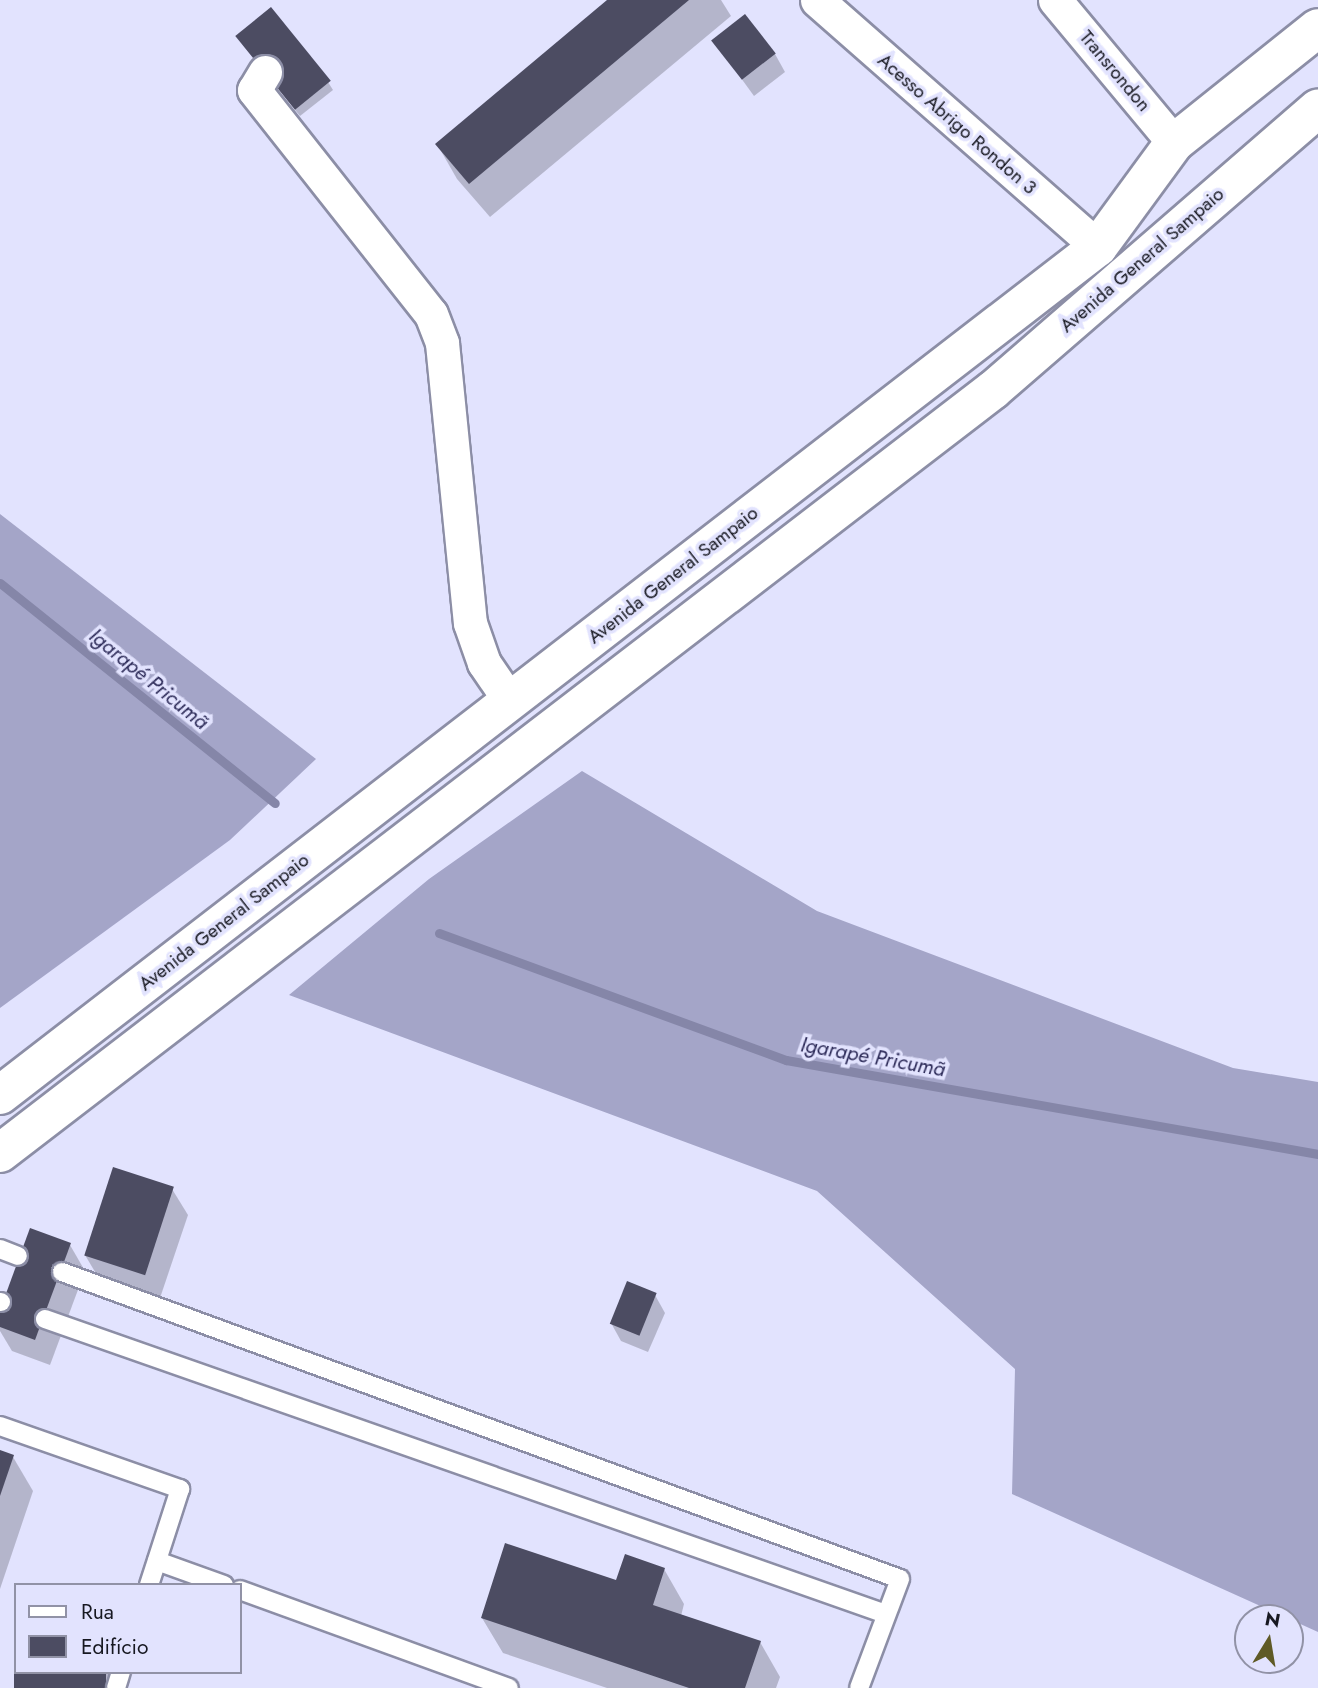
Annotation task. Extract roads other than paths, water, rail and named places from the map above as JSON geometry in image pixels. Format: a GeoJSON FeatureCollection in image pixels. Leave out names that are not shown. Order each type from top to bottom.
{"type":"FeatureCollection","features":[{"type":"Feature","properties":{"kind":"street","name":"Acesso Abrigo Rondon 3"},"geometry":{"type":"LineString","coordinates":[[817,0],[1098,247]]}},
{"type":"Feature","properties":{"kind":"street","name":"Transrondon"},"geometry":{"type":"LineString","coordinates":[[1055,0],[1174,143]]}},
{"type":"Feature","properties":{"kind":"street","name":"Avenida General Sampaio"},"geometry":{"type":"LineString","coordinates":[[0,1095],[1098,247],[1174,143],[1318,28]]}},
{"type":"Feature","properties":{"kind":"street"},"geometry":{"type":"LineString","coordinates":[[265,72],[254,90],[431,314],[442,343],[470,623],[484,663],[510,701]]}},
{"type":"Feature","properties":{"kind":"street","name":"Avenida General Sampaio"},"geometry":{"type":"LineString","coordinates":[[0,1153],[993,390],[1318,108]]}},
{"type":"Feature","properties":{"kind":"street"},"geometry":{"type":"LineString","coordinates":[[963,351],[993,390]]}},
{"type":"Feature","properties":{"kind":"street"},"geometry":{"type":"LineString","coordinates":[[400,787],[428,824]]}},
{"type":"Feature","properties":{"kind":"lane"},"geometry":{"type":"LineString","coordinates":[[0,1249],[18,1256]]}},
{"type":"Feature","properties":{"kind":"lane"},"geometry":{"type":"LineString","coordinates":[[62,1272],[900,1580],[859,1688]]}},
{"type":"Feature","properties":{"kind":"lane"},"geometry":{"type":"LineString","coordinates":[[45,1319],[886,1614]]}},
{"type":"Feature","properties":{"kind":"lane"},"geometry":{"type":"LineString","coordinates":[[0,1426],[180,1489],[150,1583]]}},
{"type":"Feature","properties":{"kind":"lane"},"geometry":{"type":"LineString","coordinates":[[157,1561],[218,1583]]}},
{"type":"Feature","properties":{"kind":"lane"},"geometry":{"type":"LineString","coordinates":[[242,1591],[509,1688]]}},
{"type":"Feature","properties":{"kind":"waterway","name":"Igarapé Pricumã"},"geometry":{"type":"LineString","coordinates":[[0,583],[275,803]]}},
{"type":"Feature","properties":{"kind":"waterway","name":"Igarapé Pricumã"},"geometry":{"type":"LineString","coordinates":[[439,933],[786,1060],[1318,1154]]}}]}
